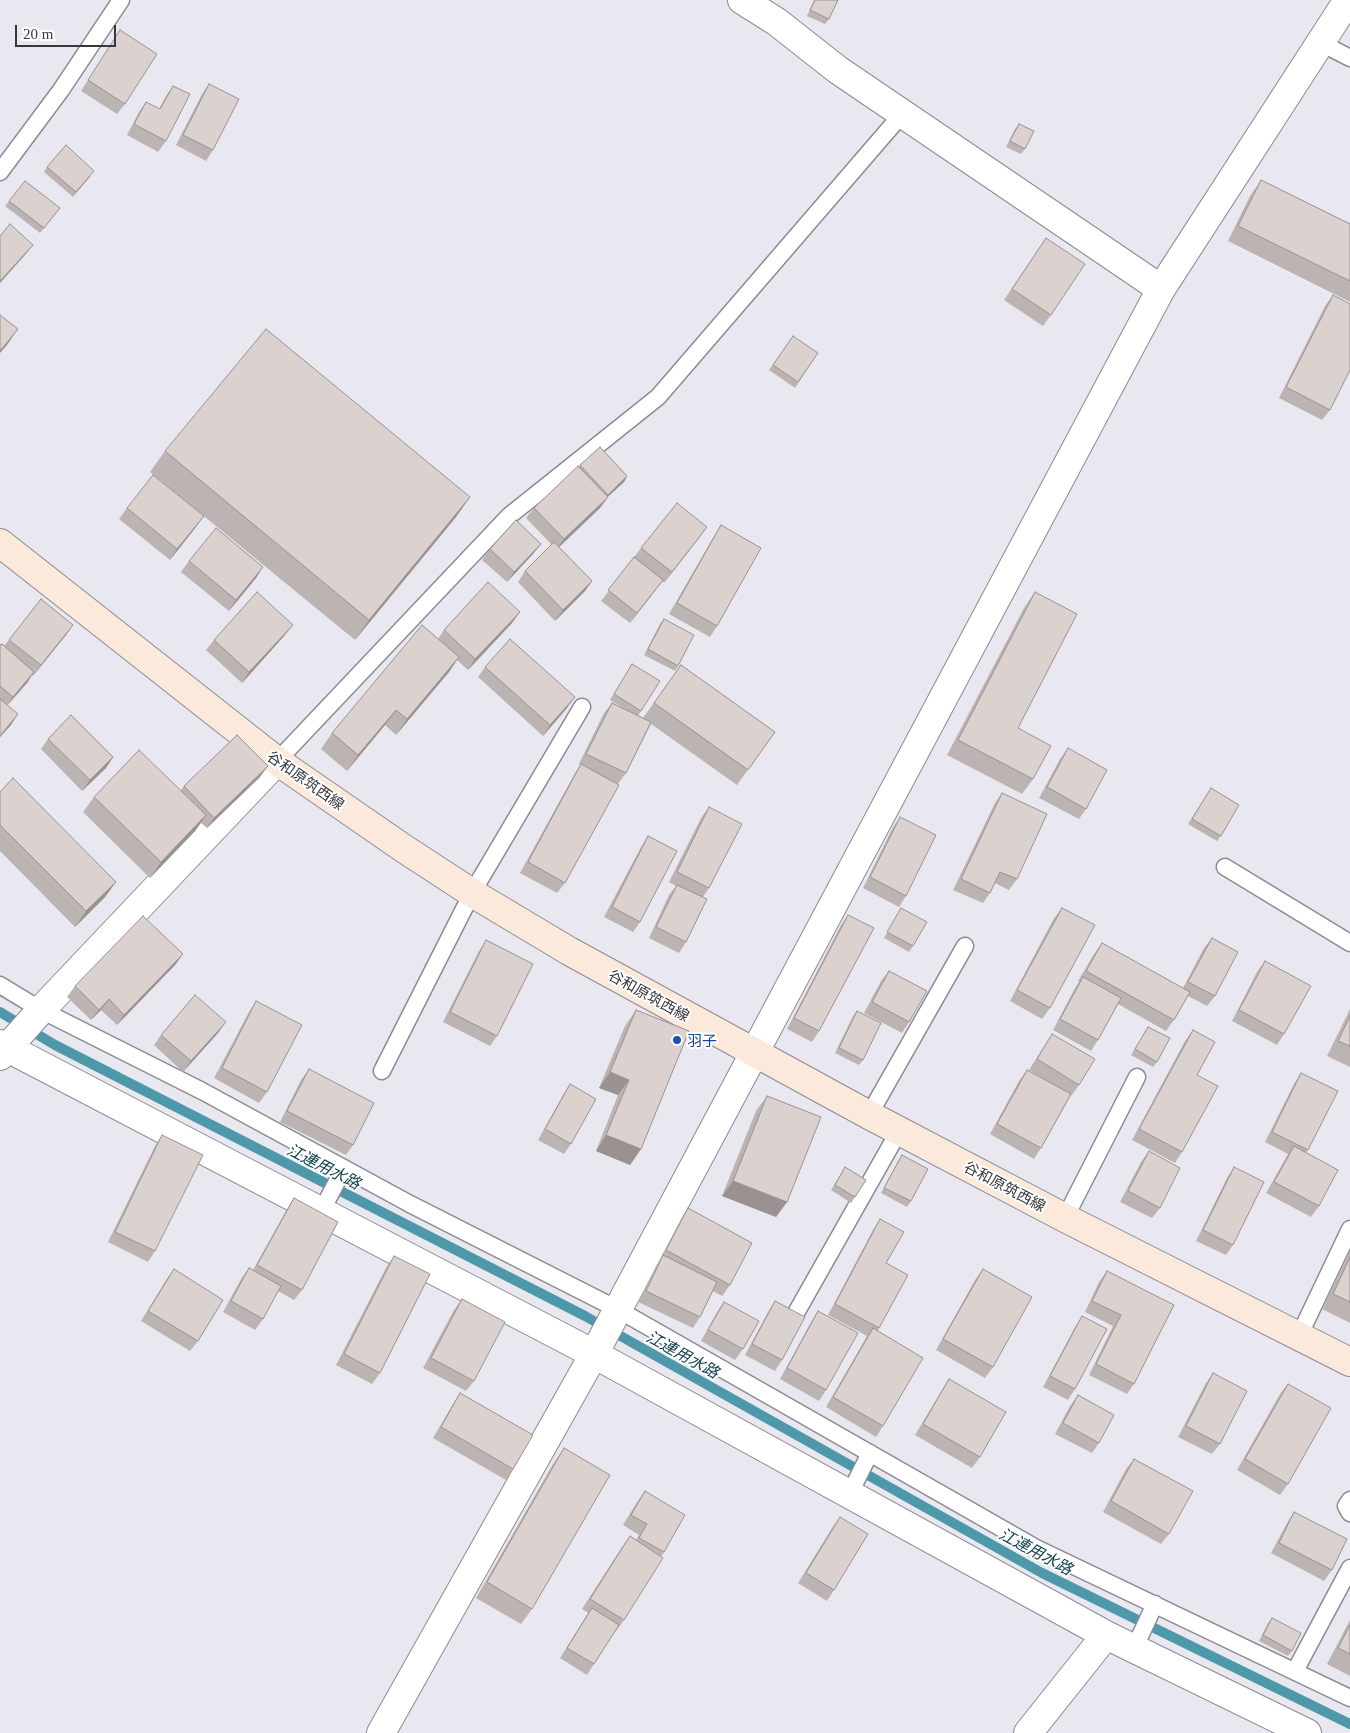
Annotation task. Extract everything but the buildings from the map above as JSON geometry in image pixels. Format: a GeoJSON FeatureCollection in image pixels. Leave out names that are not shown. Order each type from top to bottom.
{"type":"FeatureCollection","features":[{"type":"Feature","properties":{"kind":"main road","name":"谷和原筑西線"},"geometry":{"type":"LineString","coordinates":[[0,543],[277,761],[472,893],[569,951],[869,1115],[1065,1218],[1350,1362]]}},
{"type":"Feature","properties":{"kind":"street"},"geometry":{"type":"LineString","coordinates":[[742,0],[780,11],[838,70],[1161,289]]}},
{"type":"Feature","properties":{"kind":"street"},"geometry":{"type":"LineString","coordinates":[[381,1733],[594,1354],[1161,289],[1348,0]]}},
{"type":"Feature","properties":{"kind":"street"},"geometry":{"type":"LineString","coordinates":[[277,761],[2,1049],[594,1354],[1106,1635],[1307,1733]]}},
{"type":"Feature","properties":{"kind":"street"},"geometry":{"type":"LineString","coordinates":[[1028,1733],[1106,1635]]}},
{"type":"Feature","properties":{"kind":"lane"},"geometry":{"type":"LineString","coordinates":[[0,172],[61,90],[121,0]]}},
{"type":"Feature","properties":{"kind":"lane"},"geometry":{"type":"LineString","coordinates":[[1321,43],[1350,58]]}},
{"type":"Feature","properties":{"kind":"lane"},"geometry":{"type":"LineString","coordinates":[[277,761],[509,516],[658,397],[903,113]]}},
{"type":"Feature","properties":{"kind":"lane"},"geometry":{"type":"LineString","coordinates":[[382,1071],[472,893],[582,708]]}},
{"type":"Feature","properties":{"kind":"lane"},"geometry":{"type":"LineString","coordinates":[[1225,867],[1349,939]]}},
{"type":"Feature","properties":{"kind":"lane"},"geometry":{"type":"LineString","coordinates":[[869,1115],[965,946]]}},
{"type":"Feature","properties":{"kind":"lane"},"geometry":{"type":"LineString","coordinates":[[0,985],[41,1010],[202,1091],[410,1204],[617,1309],[1036,1548],[1350,1698]]}},
{"type":"Feature","properties":{"kind":"lane"},"geometry":{"type":"LineString","coordinates":[[1065,1218],[1137,1077]]}},
{"type":"Feature","properties":{"kind":"lane"},"geometry":{"type":"LineString","coordinates":[[796,1314],[899,1131]]}},
{"type":"Feature","properties":{"kind":"lane"},"geometry":{"type":"LineString","coordinates":[[321,1212],[344,1168]]}},
{"type":"Feature","properties":{"kind":"lane"},"geometry":{"type":"LineString","coordinates":[[1299,1336],[1350,1229]]}},
{"type":"Feature","properties":{"kind":"lane"},"geometry":{"type":"LineString","coordinates":[[849,1494],[870,1453]]}},
{"type":"Feature","properties":{"kind":"lane"},"geometry":{"type":"LineString","coordinates":[[1350,1500],[1346,1506],[1350,1513]]}},
{"type":"Feature","properties":{"kind":"lane"},"geometry":{"type":"LineString","coordinates":[[1295,1671],[1350,1568]]}},
{"type":"Feature","properties":{"kind":"lane"},"geometry":{"type":"LineString","coordinates":[[1134,1649],[1155,1604]]}},
{"type":"Feature","properties":{"kind":"waterway","name":"江連用水路"},"geometry":{"type":"LineString","coordinates":[[0,1012],[55,1045],[585,1316],[1042,1573],[1350,1724]]}},
{"type":"Feature","properties":{"kind":"place","name":"羽子"},"geometry":{"type":"Point","coordinates":[677,1040]}}]}
